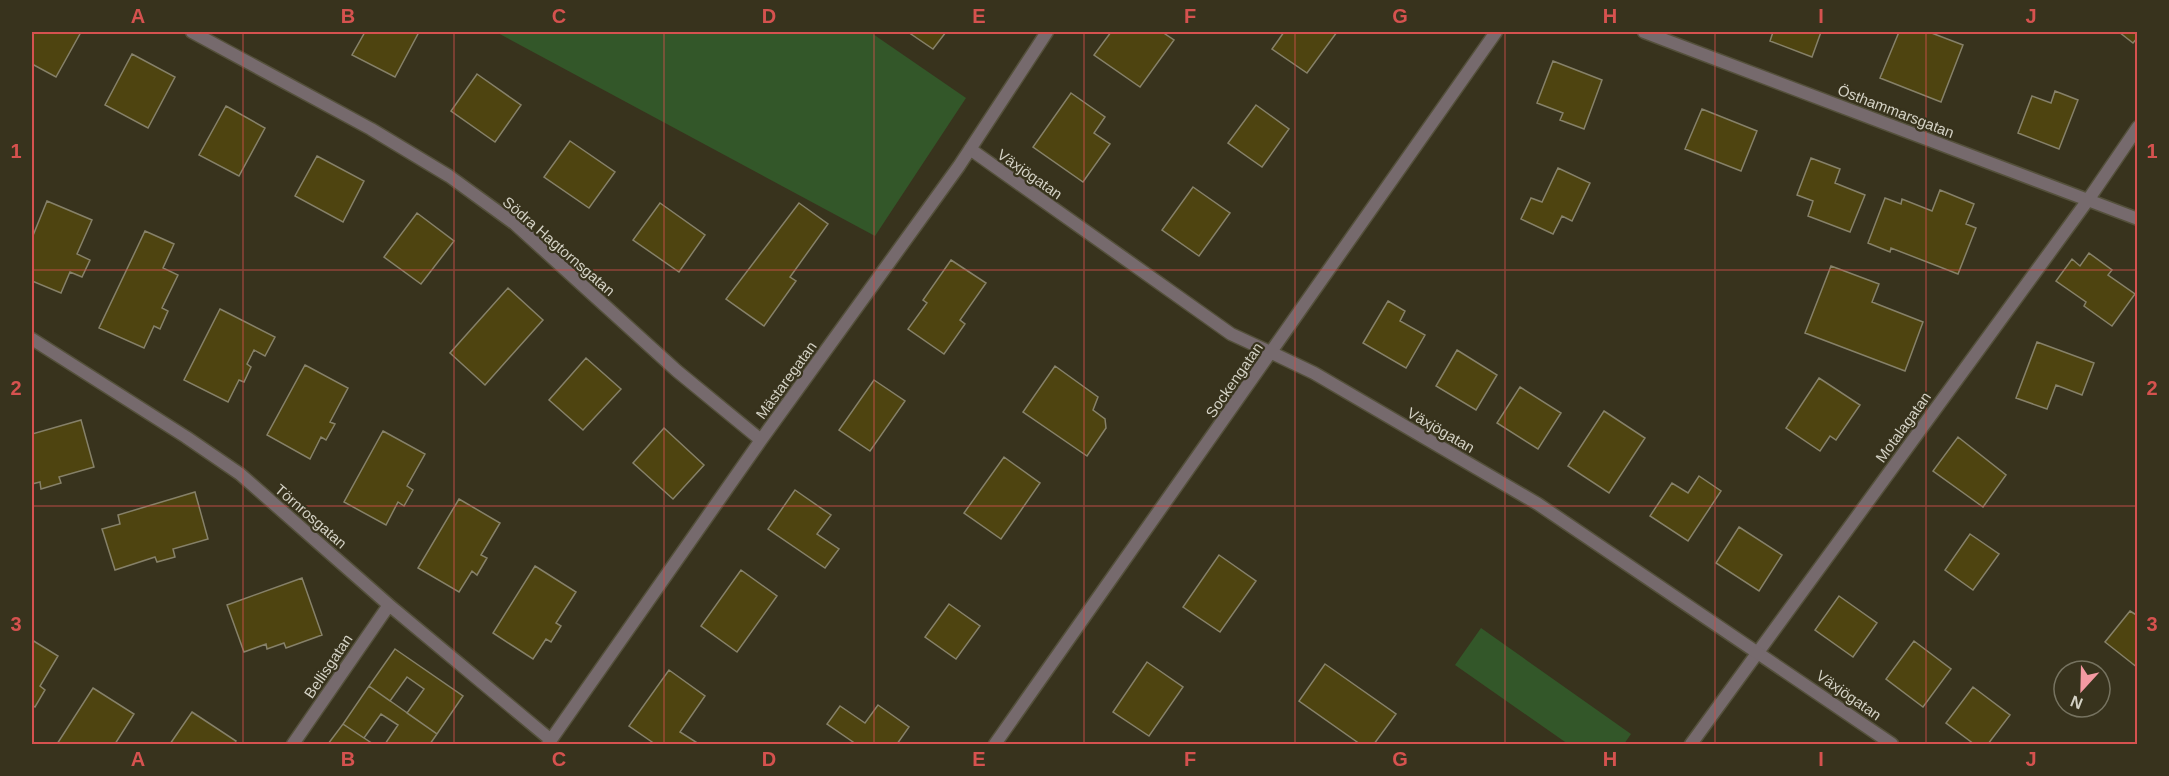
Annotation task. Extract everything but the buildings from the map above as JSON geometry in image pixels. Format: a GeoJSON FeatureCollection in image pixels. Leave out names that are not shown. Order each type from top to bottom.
{"type":"FeatureCollection","features":[{"type":"Feature","properties":{"kind":"street","name":"Södra Hagtornsgatan"},"geometry":{"type":"LineString","coordinates":[[192,32],[371,129],[449,176],[514,224],[677,371],[762,440]]}},
{"type":"Feature","properties":{"kind":"street","name":"Mästaregatan"},"geometry":{"type":"LineString","coordinates":[[550,742],[970,149],[1047,32]]}},
{"type":"Feature","properties":{"kind":"street","name":"Sockengatan"},"geometry":{"type":"LineString","coordinates":[[995,744],[1496,32]]}},
{"type":"Feature","properties":{"kind":"street","name":"Östhammarsgatan"},"geometry":{"type":"LineString","coordinates":[[1644,32],[2138,219]]}},
{"type":"Feature","properties":{"kind":"street","name":"Motalagatan"},"geometry":{"type":"LineString","coordinates":[[1691,744],[2088,200],[2138,127]]}},
{"type":"Feature","properties":{"kind":"street","name":"Växjögatan"},"geometry":{"type":"LineString","coordinates":[[970,149],[1231,334],[1314,373],[1538,504],[1892,744]]}},
{"type":"Feature","properties":{"kind":"street","name":"Törnrosgatan"},"geometry":{"type":"LineString","coordinates":[[32,339],[240,474],[550,742]]}},
{"type":"Feature","properties":{"kind":"street","name":"Bellisgatan"},"geometry":{"type":"LineString","coordinates":[[293,744],[389,605]]}},
{"type":"Feature","properties":{"kind":"green space"},"geometry":{"type":"Polygon","coordinates":[[[496,32],[870,32],[966,98],[875,236],[496,32]]]}},
{"type":"Feature","properties":{"kind":"green space"},"geometry":{"type":"Polygon","coordinates":[[[1481,628],[1631,734],[1624,744],[1568,744],[1455,665],[1481,628]]]}}]}
